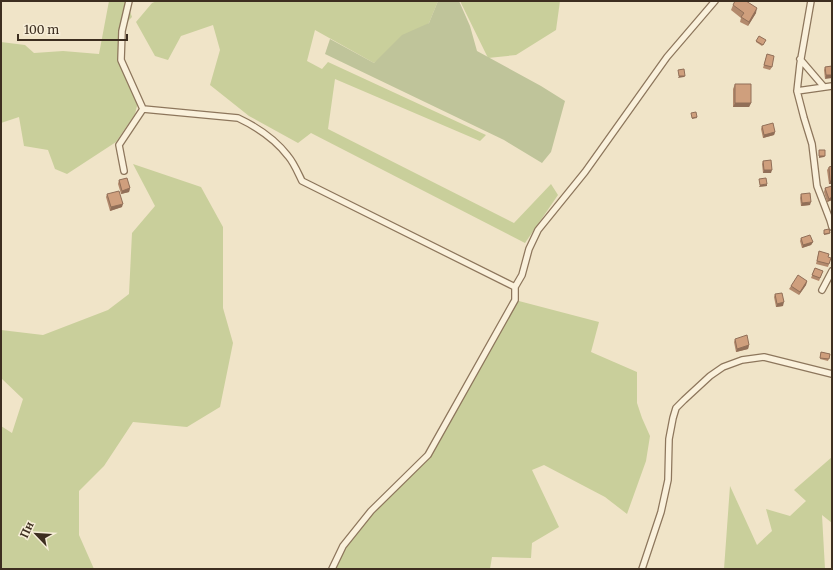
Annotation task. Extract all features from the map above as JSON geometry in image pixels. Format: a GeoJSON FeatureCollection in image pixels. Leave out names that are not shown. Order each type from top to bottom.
{"type":"FeatureCollection","features":[{"type":"Feature","properties":{"kind":"street"},"geometry":{"type":"LineString","coordinates":[[129,1],[122,31],[121,60],[143,109]]}},
{"type":"Feature","properties":{"kind":"street"},"geometry":{"type":"LineString","coordinates":[[332,569],[343,546],[371,511],[428,455],[515,300],[515,288],[522,275],[529,249],[538,230],[585,172],[667,57],[715,1]]}},
{"type":"Feature","properties":{"kind":"street"},"geometry":{"type":"LineString","coordinates":[[811,1],[800,59],[797,91],[812,144],[817,186],[832,227]]}},
{"type":"Feature","properties":{"kind":"street"},"geometry":{"type":"LineString","coordinates":[[800,59],[824,88]]}},
{"type":"Feature","properties":{"kind":"street"},"geometry":{"type":"LineString","coordinates":[[797,91],[832,86]]}},
{"type":"Feature","properties":{"kind":"street"},"geometry":{"type":"LineString","coordinates":[[124,171],[119,145],[143,109]]}},
{"type":"Feature","properties":{"kind":"street"},"geometry":{"type":"LineString","coordinates":[[143,109],[238,118],[252,125],[276,141],[289,157],[302,181],[515,288]]}},
{"type":"Feature","properties":{"kind":"street"},"geometry":{"type":"LineString","coordinates":[[822,290],[832,271]]}},
{"type":"Feature","properties":{"kind":"street"},"geometry":{"type":"LineString","coordinates":[[642,569],[661,512],[668,480],[669,439],[676,408],[710,376],[723,367],[742,360],[764,357],[832,374]]}},
{"type":"Feature","properties":{"kind":"green space"},"geometry":{"type":"Polygon","coordinates":[[[109,1],[126,1],[132,17],[118,31],[127,83],[138,102],[135,114],[116,142],[67,174],[55,169],[48,150],[24,146],[19,117],[1,123],[1,42],[25,45],[34,53],[63,51],[99,54],[109,1]]]}},
{"type":"Feature","properties":{"kind":"green space"},"geometry":{"type":"Polygon","coordinates":[[[157,1],[438,1],[429,23],[374,63],[315,30],[307,61],[322,69],[328,62],[486,135],[480,141],[335,79],[328,129],[514,223],[551,184],[558,195],[525,243],[311,133],[298,143],[249,116],[210,85],[220,50],[213,25],[181,36],[168,60],[155,56],[136,22],[152,3],[157,1]]]}},
{"type":"Feature","properties":{"kind":"green space"},"geometry":{"type":"Polygon","coordinates":[[[438,1],[459,1],[470,26],[477,51],[565,101],[551,152],[542,163],[504,140],[325,54],[330,39],[374,63],[402,35],[429,23],[438,1]]]}},
{"type":"Feature","properties":{"kind":"green space"},"geometry":{"type":"Polygon","coordinates":[[[460,1],[560,1],[556,30],[516,55],[488,58],[460,1]]]}},
{"type":"Feature","properties":{"kind":"green space"},"geometry":{"type":"Polygon","coordinates":[[[133,164],[201,187],[223,227],[223,308],[233,343],[220,407],[187,427],[133,422],[104,466],[79,491],[79,535],[94,569],[1,569],[1,426],[12,433],[23,399],[1,378],[1,330],[43,335],[108,310],[129,294],[132,233],[155,206],[133,164]]]}},
{"type":"Feature","properties":{"kind":"green space"},"geometry":{"type":"Polygon","coordinates":[[[515,300],[599,322],[591,352],[637,372],[637,403],[650,436],[646,461],[627,514],[605,497],[544,465],[532,470],[559,527],[532,543],[531,558],[492,557],[490,569],[332,569],[343,546],[371,511],[428,455],[515,300]]]}},
{"type":"Feature","properties":{"kind":"green space"},"geometry":{"type":"Polygon","coordinates":[[[832,457],[832,523],[822,515],[825,569],[724,569],[730,486],[757,545],[772,531],[766,509],[790,516],[806,501],[794,490],[832,457]]]}},
{"type":"Feature","properties":{"kind":"building"},"geometry":{"type":"Polygon","coordinates":[[[735,1],[746,1],[757,8],[749,22],[741,17],[744,13],[733,5],[735,1]]]}},
{"type":"Feature","properties":{"kind":"building"},"geometry":{"type":"Polygon","coordinates":[[[759,36],[766,40],[763,45],[756,41],[759,36]]]}},
{"type":"Feature","properties":{"kind":"building"},"geometry":{"type":"Polygon","coordinates":[[[767,54],[774,56],[772,67],[764,65],[767,54]]]}},
{"type":"Feature","properties":{"kind":"building"},"geometry":{"type":"Polygon","coordinates":[[[832,66],[832,75],[826,75],[825,67],[832,66]]]}},
{"type":"Feature","properties":{"kind":"building"},"geometry":{"type":"Polygon","coordinates":[[[684,69],[685,76],[679,76],[678,70],[684,69]]]}},
{"type":"Feature","properties":{"kind":"building"},"geometry":{"type":"Polygon","coordinates":[[[735,84],[751,84],[751,103],[735,103],[735,84]]]}},
{"type":"Feature","properties":{"kind":"building"},"geometry":{"type":"Polygon","coordinates":[[[696,112],[697,117],[692,118],[691,113],[696,112]]]}},
{"type":"Feature","properties":{"kind":"building"},"geometry":{"type":"Polygon","coordinates":[[[773,123],[775,132],[764,135],[762,126],[773,123]]]}},
{"type":"Feature","properties":{"kind":"building"},"geometry":{"type":"Polygon","coordinates":[[[819,150],[825,150],[825,156],[819,156],[819,150]]]}},
{"type":"Feature","properties":{"kind":"building"},"geometry":{"type":"Polygon","coordinates":[[[771,160],[772,170],[764,170],[763,161],[771,160]]]}},
{"type":"Feature","properties":{"kind":"building"},"geometry":{"type":"Polygon","coordinates":[[[832,166],[832,181],[830,181],[829,167],[832,166]]]}},
{"type":"Feature","properties":{"kind":"building"},"geometry":{"type":"Polygon","coordinates":[[[127,178],[130,188],[122,191],[119,180],[127,178]]]}},
{"type":"Feature","properties":{"kind":"building"},"geometry":{"type":"Polygon","coordinates":[[[766,178],[767,184],[760,185],[759,179],[766,178]]]}},
{"type":"Feature","properties":{"kind":"building"},"geometry":{"type":"Polygon","coordinates":[[[832,186],[832,197],[829,199],[825,188],[832,186]]]}},
{"type":"Feature","properties":{"kind":"building"},"geometry":{"type":"Polygon","coordinates":[[[119,191],[123,204],[111,207],[107,194],[119,191]]]}},
{"type":"Feature","properties":{"kind":"building"},"geometry":{"type":"Polygon","coordinates":[[[810,193],[811,202],[802,203],[801,194],[810,193]]]}},
{"type":"Feature","properties":{"kind":"building"},"geometry":{"type":"Polygon","coordinates":[[[829,229],[830,233],[824,234],[824,230],[829,229]]]}},
{"type":"Feature","properties":{"kind":"building"},"geometry":{"type":"Polygon","coordinates":[[[810,235],[813,242],[803,245],[801,238],[810,235]]]}},
{"type":"Feature","properties":{"kind":"building"},"geometry":{"type":"Polygon","coordinates":[[[819,251],[829,254],[828,257],[831,258],[829,264],[817,261],[819,251]]]}},
{"type":"Feature","properties":{"kind":"building"},"geometry":{"type":"Polygon","coordinates":[[[815,268],[823,271],[820,278],[812,275],[815,268]]]}},
{"type":"Feature","properties":{"kind":"building"},"geometry":{"type":"Polygon","coordinates":[[[798,275],[807,281],[800,292],[791,286],[798,275]]]}},
{"type":"Feature","properties":{"kind":"building"},"geometry":{"type":"Polygon","coordinates":[[[782,293],[784,302],[777,304],[775,294],[782,293]]]}},
{"type":"Feature","properties":{"kind":"building"},"geometry":{"type":"Polygon","coordinates":[[[747,335],[749,345],[737,349],[735,339],[747,335]]]}},
{"type":"Feature","properties":{"kind":"building"},"geometry":{"type":"Polygon","coordinates":[[[821,352],[830,354],[829,359],[820,358],[821,352]]]}}]}
